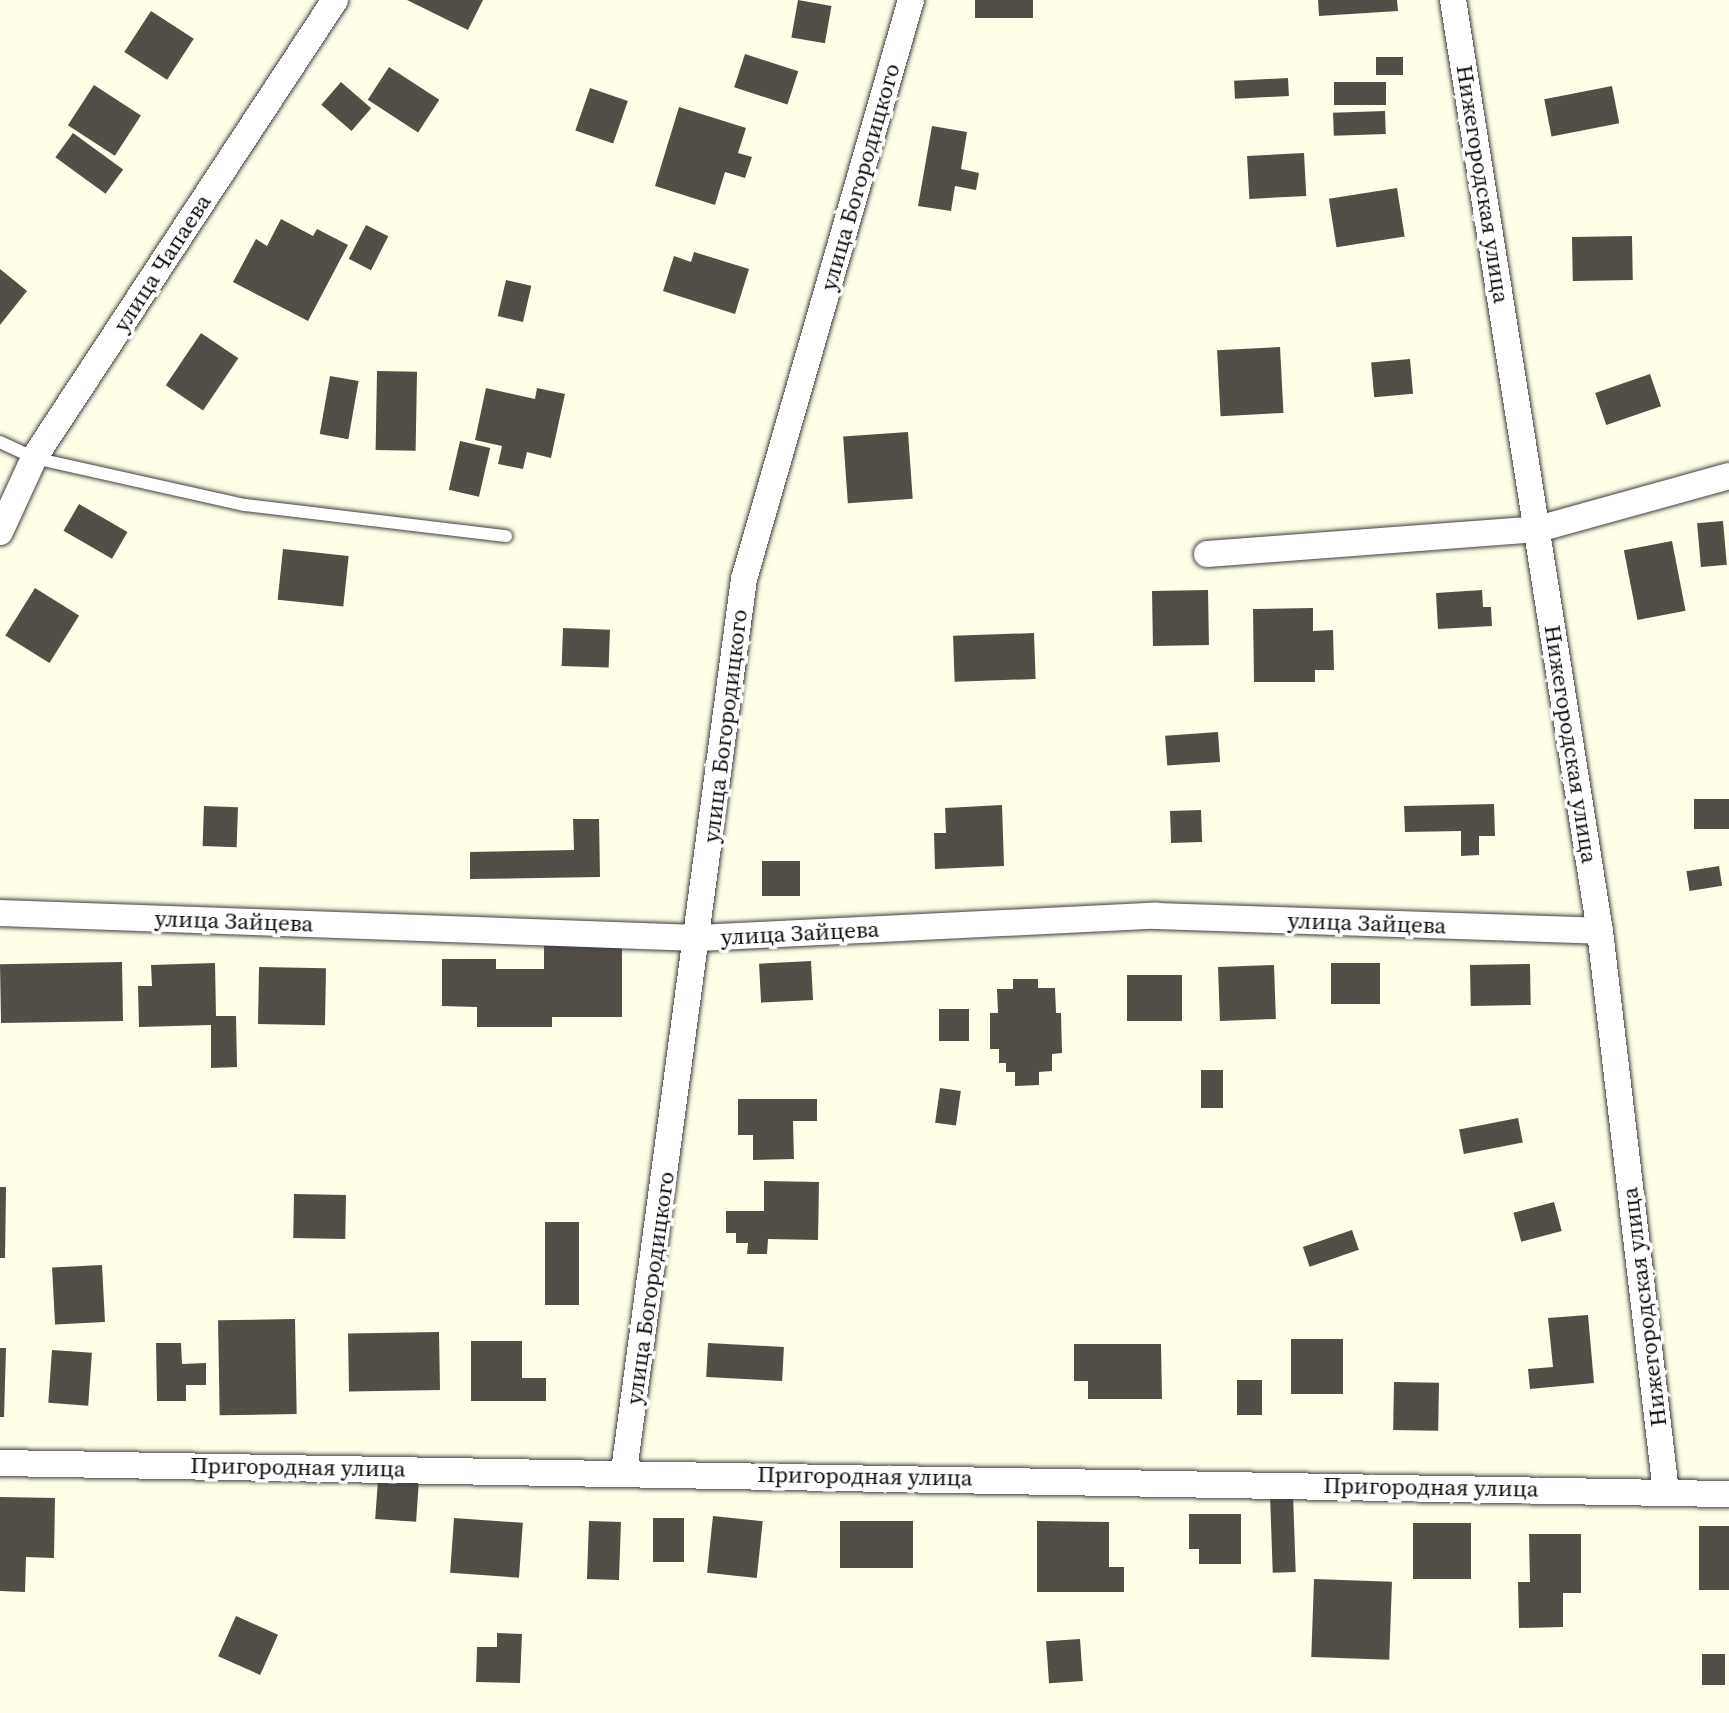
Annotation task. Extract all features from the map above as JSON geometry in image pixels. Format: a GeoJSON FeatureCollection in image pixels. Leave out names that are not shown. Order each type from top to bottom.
{"type":"FeatureCollection","features":[{"type":"Feature","properties":{"kind":"street","name":"улица Чапаева"},"geometry":{"type":"LineString","coordinates":[[0,532],[34,458],[335,0]]}},
{"type":"Feature","properties":{"kind":"street","name":"улица Богородицкого"},"geometry":{"type":"LineString","coordinates":[[624,1471],[698,938],[744,579],[911,0]]}},
{"type":"Feature","properties":{"kind":"street","name":"Нижегородская улица"},"geometry":{"type":"LineString","coordinates":[[1453,0],[1600,931],[1666,1492]]}},
{"type":"Feature","properties":{"kind":"street"},"geometry":{"type":"LineString","coordinates":[[1207,554],[1538,529],[1729,476]]}},
{"type":"Feature","properties":{"kind":"street","name":"улица Зайцева"},"geometry":{"type":"LineString","coordinates":[[0,913],[698,938],[1156,916],[1600,931]]}},
{"type":"Feature","properties":{"kind":"street","name":"Пригородная улица"},"geometry":{"type":"LineString","coordinates":[[0,1463],[624,1471],[1729,1494]]}},
{"type":"Feature","properties":{"kind":"lane"},"geometry":{"type":"LineString","coordinates":[[0,442],[34,458],[244,505],[506,536]]}},
{"type":"Feature","properties":{"kind":"building"},"geometry":{"type":"Polygon","coordinates":[[[407,0],[483,0],[468,30],[407,0]]]}},
{"type":"Feature","properties":{"kind":"building"},"geometry":{"type":"Polygon","coordinates":[[[798,0],[831,6],[825,43],[791,37],[798,0]]]}},
{"type":"Feature","properties":{"kind":"building"},"geometry":{"type":"Polygon","coordinates":[[[975,0],[1033,0],[1033,18],[975,18],[975,0]]]}},
{"type":"Feature","properties":{"kind":"building"},"geometry":{"type":"Polygon","coordinates":[[[1318,0],[1397,0],[1398,11],[1319,16],[1318,0]]]}},
{"type":"Feature","properties":{"kind":"building"},"geometry":{"type":"Polygon","coordinates":[[[151,11],[194,39],[167,80],[124,52],[151,11]]]}},
{"type":"Feature","properties":{"kind":"building"},"geometry":{"type":"Polygon","coordinates":[[[745,54],[798,71],[787,105],[734,87],[745,54]]]}},
{"type":"Feature","properties":{"kind":"building"},"geometry":{"type":"Polygon","coordinates":[[[1376,57],[1403,57],[1403,75],[1376,75],[1376,57]]]}},
{"type":"Feature","properties":{"kind":"building"},"geometry":{"type":"Polygon","coordinates":[[[389,67],[439,100],[418,132],[368,100],[389,67]]]}},
{"type":"Feature","properties":{"kind":"building"},"geometry":{"type":"Polygon","coordinates":[[[1288,78],[1289,96],[1235,99],[1234,81],[1288,78]]]}},
{"type":"Feature","properties":{"kind":"building"},"geometry":{"type":"Polygon","coordinates":[[[341,82],[371,108],[352,131],[321,105],[341,82]]]}},
{"type":"Feature","properties":{"kind":"building"},"geometry":{"type":"Polygon","coordinates":[[[1334,82],[1386,82],[1386,105],[1334,105],[1334,82]]]}},
{"type":"Feature","properties":{"kind":"building"},"geometry":{"type":"Polygon","coordinates":[[[94,85],[141,115],[115,156],[68,125],[94,85]]]}},
{"type":"Feature","properties":{"kind":"building"},"geometry":{"type":"Polygon","coordinates":[[[1612,86],[1619,123],[1552,136],[1544,99],[1612,86]]]}},
{"type":"Feature","properties":{"kind":"building"},"geometry":{"type":"Polygon","coordinates":[[[590,88],[628,101],[613,144],[575,131],[590,88]]]}},
{"type":"Feature","properties":{"kind":"building"},"geometry":{"type":"Polygon","coordinates":[[[679,107],[746,128],[738,153],[752,157],[745,178],[725,172],[715,205],[655,186],[679,107]]]}},
{"type":"Feature","properties":{"kind":"building"},"geometry":{"type":"Polygon","coordinates":[[[1385,111],[1386,134],[1334,136],[1333,113],[1385,111]]]}},
{"type":"Feature","properties":{"kind":"building"},"geometry":{"type":"Polygon","coordinates":[[[932,126],[967,132],[961,169],[979,173],[976,190],[955,186],[951,211],[918,206],[932,126]]]}},
{"type":"Feature","properties":{"kind":"building"},"geometry":{"type":"Polygon","coordinates":[[[73,133],[123,169],[106,194],[55,157],[73,133]]]}},
{"type":"Feature","properties":{"kind":"building"},"geometry":{"type":"Polygon","coordinates":[[[1304,153],[1306,196],[1249,199],[1247,156],[1304,153]]]}},
{"type":"Feature","properties":{"kind":"building"},"geometry":{"type":"Polygon","coordinates":[[[1397,188],[1405,236],[1337,247],[1329,199],[1397,188]]]}},
{"type":"Feature","properties":{"kind":"building"},"geometry":{"type":"Polygon","coordinates":[[[281,219],[313,236],[317,229],[348,245],[308,321],[233,282],[256,239],[267,246],[281,219]]]}},
{"type":"Feature","properties":{"kind":"building"},"geometry":{"type":"Polygon","coordinates":[[[366,225],[388,236],[371,270],[349,259],[366,225]]]}},
{"type":"Feature","properties":{"kind":"building"},"geometry":{"type":"Polygon","coordinates":[[[1632,236],[1633,280],[1573,281],[1572,237],[1632,236]]]}},
{"type":"Feature","properties":{"kind":"building"},"geometry":{"type":"Polygon","coordinates":[[[694,252],[749,269],[735,314],[663,291],[674,256],[691,262],[694,252]]]}},
{"type":"Feature","properties":{"kind":"building"},"geometry":{"type":"Polygon","coordinates":[[[0,269],[27,291],[0,325],[0,269]]]}},
{"type":"Feature","properties":{"kind":"building"},"geometry":{"type":"Polygon","coordinates":[[[506,280],[531,286],[523,322],[498,316],[506,280]]]}},
{"type":"Feature","properties":{"kind":"building"},"geometry":{"type":"Polygon","coordinates":[[[201,333],[238,358],[203,410],[166,385],[201,333]]]}},
{"type":"Feature","properties":{"kind":"building"},"geometry":{"type":"Polygon","coordinates":[[[1280,347],[1283,413],[1221,416],[1217,350],[1280,347]]]}},
{"type":"Feature","properties":{"kind":"building"},"geometry":{"type":"Polygon","coordinates":[[[1410,359],[1413,394],[1374,397],[1371,362],[1410,359]]]}},
{"type":"Feature","properties":{"kind":"building"},"geometry":{"type":"Polygon","coordinates":[[[377,371],[417,372],[416,451],[376,450],[377,371]]]}},
{"type":"Feature","properties":{"kind":"building"},"geometry":{"type":"Polygon","coordinates":[[[1650,374],[1661,406],[1606,425],[1595,393],[1650,374]]]}},
{"type":"Feature","properties":{"kind":"building"},"geometry":{"type":"Polygon","coordinates":[[[330,376],[359,381],[348,439],[320,434],[330,376]]]}},
{"type":"Feature","properties":{"kind":"building"},"geometry":{"type":"Polygon","coordinates":[[[486,388],[535,399],[537,388],[565,394],[551,458],[527,452],[523,469],[498,464],[502,446],[475,440],[486,388]]]}},
{"type":"Feature","properties":{"kind":"building"},"geometry":{"type":"Polygon","coordinates":[[[908,432],[913,499],[848,503],[843,437],[908,432]]]}},
{"type":"Feature","properties":{"kind":"building"},"geometry":{"type":"Polygon","coordinates":[[[460,441],[490,448],[479,497],[449,490],[460,441]]]}},
{"type":"Feature","properties":{"kind":"building"},"geometry":{"type":"Polygon","coordinates":[[[79,504],[127,532],[112,559],[64,531],[79,504]]]}},
{"type":"Feature","properties":{"kind":"building"},"geometry":{"type":"Polygon","coordinates":[[[1723,521],[1727,565],[1701,567],[1697,523],[1723,521]]]}},
{"type":"Feature","properties":{"kind":"building"},"geometry":{"type":"Polygon","coordinates":[[[1672,541],[1686,611],[1637,620],[1624,550],[1672,541]]]}},
{"type":"Feature","properties":{"kind":"building"},"geometry":{"type":"Polygon","coordinates":[[[283,549],[349,556],[343,607],[278,600],[283,549]]]}},
{"type":"Feature","properties":{"kind":"building"},"geometry":{"type":"Polygon","coordinates":[[[35,588],[79,616],[49,663],[5,635],[35,588]]]}},
{"type":"Feature","properties":{"kind":"building"},"geometry":{"type":"Polygon","coordinates":[[[1208,590],[1209,645],[1153,646],[1152,591],[1208,590]]]}},
{"type":"Feature","properties":{"kind":"building"},"geometry":{"type":"Polygon","coordinates":[[[1482,590],[1483,607],[1491,607],[1492,626],[1438,629],[1436,593],[1482,590]]]}},
{"type":"Feature","properties":{"kind":"building"},"geometry":{"type":"Polygon","coordinates":[[[1313,608],[1313,631],[1333,630],[1334,670],[1315,670],[1315,682],[1254,682],[1253,609],[1313,608]]]}},
{"type":"Feature","properties":{"kind":"building"},"geometry":{"type":"Polygon","coordinates":[[[563,628],[610,630],[609,668],[562,666],[563,628]]]}},
{"type":"Feature","properties":{"kind":"building"},"geometry":{"type":"Polygon","coordinates":[[[1034,633],[1036,679],[955,682],[953,636],[1034,633]]]}},
{"type":"Feature","properties":{"kind":"building"},"geometry":{"type":"Polygon","coordinates":[[[1218,732],[1220,762],[1167,766],[1165,736],[1218,732]]]}},
{"type":"Feature","properties":{"kind":"building"},"geometry":{"type":"Polygon","coordinates":[[[1694,799],[1729,799],[1729,829],[1694,829],[1694,799]]]}},
{"type":"Feature","properties":{"kind":"building"},"geometry":{"type":"Polygon","coordinates":[[[1494,804],[1495,836],[1479,836],[1479,855],[1461,856],[1461,831],[1405,832],[1404,806],[1494,804]]]}},
{"type":"Feature","properties":{"kind":"building"},"geometry":{"type":"Polygon","coordinates":[[[1002,805],[1004,866],[935,869],[934,833],[946,833],[945,808],[1002,805]]]}},
{"type":"Feature","properties":{"kind":"building"},"geometry":{"type":"Polygon","coordinates":[[[204,806],[238,807],[237,847],[203,846],[204,806]]]}},
{"type":"Feature","properties":{"kind":"building"},"geometry":{"type":"Polygon","coordinates":[[[1201,810],[1202,842],[1171,843],[1170,811],[1201,810]]]}},
{"type":"Feature","properties":{"kind":"building"},"geometry":{"type":"Polygon","coordinates":[[[573,819],[599,819],[600,877],[470,879],[470,852],[574,850],[573,819]]]}},
{"type":"Feature","properties":{"kind":"building"},"geometry":{"type":"Polygon","coordinates":[[[762,861],[800,861],[800,896],[762,896],[762,861]]]}},
{"type":"Feature","properties":{"kind":"building"},"geometry":{"type":"Polygon","coordinates":[[[1719,866],[1722,886],[1690,891],[1686,871],[1719,866]]]}},
{"type":"Feature","properties":{"kind":"building"},"geometry":{"type":"Polygon","coordinates":[[[544,945],[622,945],[622,1017],[552,1017],[552,1027],[477,1027],[477,1007],[442,1006],[442,959],[496,959],[496,969],[544,969],[544,945]]]}},
{"type":"Feature","properties":{"kind":"building"},"geometry":{"type":"Polygon","coordinates":[[[811,961],[813,1000],[761,1003],[759,964],[811,961]]]}},
{"type":"Feature","properties":{"kind":"building"},"geometry":{"type":"Polygon","coordinates":[[[122,962],[123,1021],[1,1023],[0,964],[122,962]]]}},
{"type":"Feature","properties":{"kind":"building"},"geometry":{"type":"Polygon","coordinates":[[[215,963],[216,1016],[236,1016],[237,1067],[211,1068],[211,1025],[139,1027],[138,986],[152,986],[151,965],[215,963]]]}},
{"type":"Feature","properties":{"kind":"building"},"geometry":{"type":"Polygon","coordinates":[[[1331,963],[1380,963],[1380,1004],[1331,1004],[1331,963]]]}},
{"type":"Feature","properties":{"kind":"building"},"geometry":{"type":"Polygon","coordinates":[[[1530,964],[1531,1005],[1471,1006],[1470,965],[1530,964]]]}},
{"type":"Feature","properties":{"kind":"building"},"geometry":{"type":"Polygon","coordinates":[[[1274,965],[1276,1019],[1220,1021],[1218,967],[1274,965]]]}},
{"type":"Feature","properties":{"kind":"building"},"geometry":{"type":"Polygon","coordinates":[[[259,967],[326,968],[325,1025],[258,1024],[259,967]]]}},
{"type":"Feature","properties":{"kind":"building"},"geometry":{"type":"Polygon","coordinates":[[[1127,975],[1182,975],[1182,1021],[1127,1021],[1127,975]]]}},
{"type":"Feature","properties":{"kind":"building"},"geometry":{"type":"Polygon","coordinates":[[[1013,979],[1038,979],[1038,988],[1055,988],[1056,1013],[1061,1013],[1062,1053],[1052,1054],[1052,1071],[1039,1072],[1039,1085],[1015,1086],[1015,1072],[1006,1072],[1006,1063],[999,1063],[999,1049],[990,1049],[990,1013],[998,1013],[997,989],[1013,989],[1013,979]]]}},
{"type":"Feature","properties":{"kind":"building"},"geometry":{"type":"Polygon","coordinates":[[[939,1009],[969,1009],[969,1041],[939,1041],[939,1009]]]}},
{"type":"Feature","properties":{"kind":"building"},"geometry":{"type":"Polygon","coordinates":[[[1201,1070],[1223,1070],[1223,1108],[1201,1108],[1201,1070]]]}},
{"type":"Feature","properties":{"kind":"building"},"geometry":{"type":"Polygon","coordinates":[[[940,1088],[961,1091],[956,1126],[935,1123],[940,1088]]]}},
{"type":"Feature","properties":{"kind":"building"},"geometry":{"type":"Polygon","coordinates":[[[738,1099],[817,1099],[817,1121],[793,1121],[794,1159],[753,1160],[753,1135],[738,1135],[738,1099]]]}},
{"type":"Feature","properties":{"kind":"building"},"geometry":{"type":"Polygon","coordinates":[[[1518,1118],[1523,1143],[1464,1154],[1459,1129],[1518,1118]]]}},
{"type":"Feature","properties":{"kind":"building"},"geometry":{"type":"Polygon","coordinates":[[[764,1181],[819,1182],[818,1240],[768,1239],[767,1254],[747,1254],[748,1243],[736,1243],[736,1233],[726,1233],[726,1211],[764,1211],[764,1181]]]}},
{"type":"Feature","properties":{"kind":"building"},"geometry":{"type":"Polygon","coordinates":[[[0,1187],[6,1187],[5,1258],[0,1258],[0,1187]]]}},
{"type":"Feature","properties":{"kind":"building"},"geometry":{"type":"Polygon","coordinates":[[[294,1194],[346,1195],[345,1239],[293,1238],[294,1194]]]}},
{"type":"Feature","properties":{"kind":"building"},"geometry":{"type":"Polygon","coordinates":[[[1554,1202],[1562,1231],[1521,1242],[1513,1213],[1554,1202]]]}},
{"type":"Feature","properties":{"kind":"building"},"geometry":{"type":"Polygon","coordinates":[[[545,1222],[579,1222],[579,1305],[545,1305],[545,1222]]]}},
{"type":"Feature","properties":{"kind":"building"},"geometry":{"type":"Polygon","coordinates":[[[1352,1230],[1359,1250],[1310,1267],[1303,1247],[1352,1230]]]}},
{"type":"Feature","properties":{"kind":"building"},"geometry":{"type":"Polygon","coordinates":[[[102,1265],[105,1322],[55,1325],[52,1268],[102,1265]]]}},
{"type":"Feature","properties":{"kind":"building"},"geometry":{"type":"Polygon","coordinates":[[[1588,1315],[1594,1383],[1530,1389],[1528,1369],[1553,1367],[1548,1318],[1588,1315]]]}},
{"type":"Feature","properties":{"kind":"building"},"geometry":{"type":"Polygon","coordinates":[[[295,1319],[297,1414],[220,1415],[218,1320],[295,1319]]]}},
{"type":"Feature","properties":{"kind":"building"},"geometry":{"type":"Polygon","coordinates":[[[439,1332],[440,1390],[349,1392],[348,1334],[439,1332]]]}},
{"type":"Feature","properties":{"kind":"building"},"geometry":{"type":"Polygon","coordinates":[[[1291,1339],[1343,1339],[1343,1394],[1291,1394],[1291,1339]]]}},
{"type":"Feature","properties":{"kind":"building"},"geometry":{"type":"Polygon","coordinates":[[[471,1341],[522,1341],[522,1378],[546,1378],[546,1401],[471,1401],[471,1341]]]}},
{"type":"Feature","properties":{"kind":"building"},"geometry":{"type":"Polygon","coordinates":[[[156,1343],[181,1343],[182,1364],[206,1363],[206,1385],[186,1385],[186,1401],[157,1401],[156,1343]]]}},
{"type":"Feature","properties":{"kind":"building"},"geometry":{"type":"Polygon","coordinates":[[[708,1343],[784,1347],[782,1381],[706,1377],[708,1343]]]}},
{"type":"Feature","properties":{"kind":"building"},"geometry":{"type":"Polygon","coordinates":[[[1074,1344],[1161,1344],[1162,1399],[1088,1399],[1088,1381],[1074,1381],[1074,1344]]]}},
{"type":"Feature","properties":{"kind":"building"},"geometry":{"type":"Polygon","coordinates":[[[0,1348],[6,1348],[4,1417],[0,1417],[0,1348]]]}},
{"type":"Feature","properties":{"kind":"building"},"geometry":{"type":"Polygon","coordinates":[[[52,1350],[92,1353],[88,1406],[48,1403],[52,1350]]]}},
{"type":"Feature","properties":{"kind":"building"},"geometry":{"type":"Polygon","coordinates":[[[1237,1380],[1262,1380],[1262,1415],[1237,1415],[1237,1380]]]}},
{"type":"Feature","properties":{"kind":"building"},"geometry":{"type":"Polygon","coordinates":[[[1394,1382],[1439,1383],[1438,1431],[1393,1430],[1394,1382]]]}},
{"type":"Feature","properties":{"kind":"building"},"geometry":{"type":"Polygon","coordinates":[[[378,1479],[419,1482],[416,1522],[375,1519],[378,1479]]]}},
{"type":"Feature","properties":{"kind":"building"},"geometry":{"type":"Polygon","coordinates":[[[1293,1494],[1296,1572],[1273,1573],[1270,1495],[1293,1494]]]}},
{"type":"Feature","properties":{"kind":"building"},"geometry":{"type":"Polygon","coordinates":[[[0,1497],[55,1498],[54,1558],[26,1557],[25,1592],[0,1591],[0,1497]]]}},
{"type":"Feature","properties":{"kind":"building"},"geometry":{"type":"Polygon","coordinates":[[[1189,1514],[1241,1514],[1241,1564],[1199,1564],[1199,1549],[1189,1549],[1189,1514]]]}},
{"type":"Feature","properties":{"kind":"building"},"geometry":{"type":"Polygon","coordinates":[[[713,1516],[763,1521],[757,1578],[707,1573],[713,1516]]]}},
{"type":"Feature","properties":{"kind":"building"},"geometry":{"type":"Polygon","coordinates":[[[454,1518],[523,1523],[519,1578],[450,1573],[454,1518]]]}},
{"type":"Feature","properties":{"kind":"building"},"geometry":{"type":"Polygon","coordinates":[[[653,1518],[684,1518],[684,1562],[653,1562],[653,1518]]]}},
{"type":"Feature","properties":{"kind":"building"},"geometry":{"type":"Polygon","coordinates":[[[589,1521],[621,1522],[619,1580],[587,1579],[589,1521]]]}},
{"type":"Feature","properties":{"kind":"building"},"geometry":{"type":"Polygon","coordinates":[[[840,1521],[913,1521],[913,1568],[840,1568],[840,1521]]]}},
{"type":"Feature","properties":{"kind":"building"},"geometry":{"type":"Polygon","coordinates":[[[1037,1521],[1109,1522],[1109,1567],[1124,1567],[1124,1592],[1037,1592],[1037,1521]]]}},
{"type":"Feature","properties":{"kind":"building"},"geometry":{"type":"Polygon","coordinates":[[[1413,1523],[1471,1523],[1471,1579],[1413,1579],[1413,1523]]]}},
{"type":"Feature","properties":{"kind":"building"},"geometry":{"type":"Polygon","coordinates":[[[1699,1526],[1729,1526],[1729,1590],[1699,1590],[1699,1526]]]}},
{"type":"Feature","properties":{"kind":"building"},"geometry":{"type":"Polygon","coordinates":[[[1529,1534],[1581,1534],[1581,1593],[1563,1593],[1563,1627],[1519,1628],[1518,1582],[1530,1582],[1529,1534]]]}},
{"type":"Feature","properties":{"kind":"building"},"geometry":{"type":"Polygon","coordinates":[[[1314,1579],[1392,1582],[1389,1660],[1311,1657],[1314,1579]]]}},
{"type":"Feature","properties":{"kind":"building"},"geometry":{"type":"Polygon","coordinates":[[[236,1616],[278,1635],[260,1675],[218,1656],[236,1616]]]}},
{"type":"Feature","properties":{"kind":"building"},"geometry":{"type":"Polygon","coordinates":[[[497,1633],[522,1634],[520,1683],[476,1682],[477,1647],[497,1647],[497,1633]]]}},
{"type":"Feature","properties":{"kind":"building"},"geometry":{"type":"Polygon","coordinates":[[[1080,1639],[1083,1681],[1049,1683],[1046,1641],[1080,1639]]]}},
{"type":"Feature","properties":{"kind":"building"},"geometry":{"type":"Polygon","coordinates":[[[1702,1654],[1725,1654],[1725,1685],[1702,1685],[1702,1654]]]}}]}
